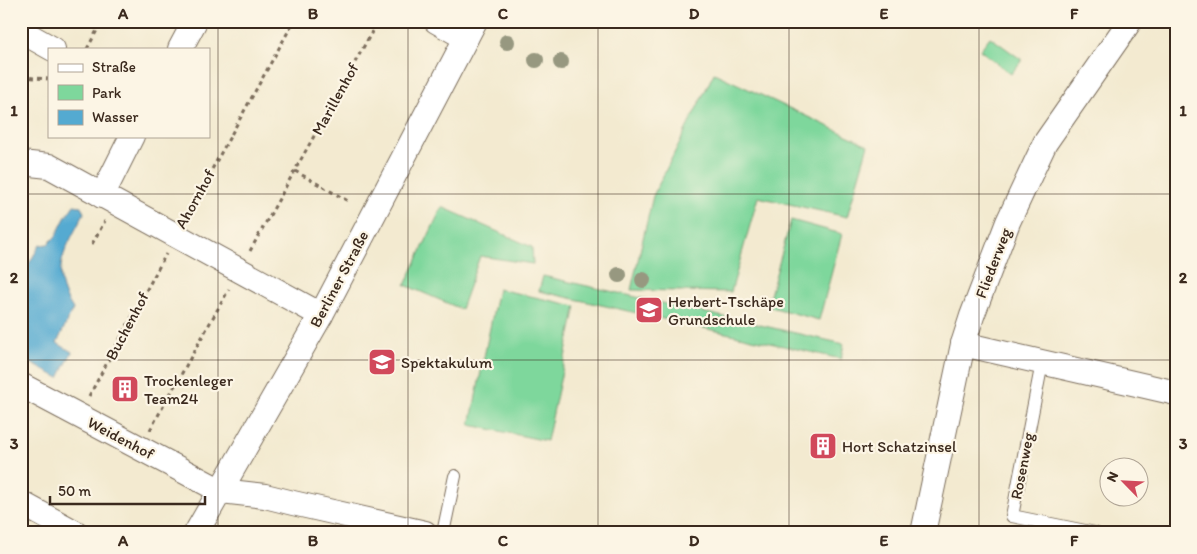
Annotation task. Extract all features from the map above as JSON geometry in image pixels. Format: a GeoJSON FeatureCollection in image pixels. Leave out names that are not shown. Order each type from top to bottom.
{"type":"FeatureCollection","features":[{"type":"Feature","properties":{"kind":"street"},"geometry":{"type":"LineString","coordinates":[[181,48],[195,21]]}},
{"type":"Feature","properties":{"kind":"street"},"geometry":{"type":"LineString","coordinates":[[436,21],[471,30]]}},
{"type":"Feature","properties":{"kind":"street","name":"Fliederweg"},"geometry":{"type":"LineString","coordinates":[[923,533],[963,344],[1008,222],[1045,143],[1130,21]]}},
{"type":"Feature","properties":{"kind":"street","name":"Berliner Straße"},"geometry":{"type":"LineString","coordinates":[[196,533],[321,315],[471,30]]}},
{"type":"Feature","properties":{"kind":"street"},"geometry":{"type":"LineString","coordinates":[[21,31],[51,48]]}},
{"type":"Feature","properties":{"kind":"street"},"geometry":{"type":"LineString","coordinates":[[102,196],[131,138]]}},
{"type":"Feature","properties":{"kind":"street"},"geometry":{"type":"LineString","coordinates":[[21,162],[49,166],[321,315]]}},
{"type":"Feature","properties":{"kind":"street"},"geometry":{"type":"LineString","coordinates":[[963,344],[1176,393]]}},
{"type":"Feature","properties":{"kind":"street","name":"Weidenhof"},"geometry":{"type":"LineString","coordinates":[[21,385],[221,491]]}},
{"type":"Feature","properties":{"kind":"street"},"geometry":{"type":"LineString","coordinates":[[221,491],[265,496],[425,533]]}},
{"type":"Feature","properties":{"kind":"street"},"geometry":{"type":"LineString","coordinates":[[21,503],[76,533]]}},
{"type":"Feature","properties":{"kind":"lane","name":"Rosenweg"},"geometry":{"type":"LineString","coordinates":[[1042,363],[1012,516],[1095,533]]}},
{"type":"Feature","properties":{"kind":"lane"},"geometry":{"type":"LineString","coordinates":[[443,533],[455,476]]}},
{"type":"Feature","properties":{"kind":"path"},"geometry":{"type":"LineString","coordinates":[[88,48],[102,21]]}},
{"type":"Feature","properties":{"kind":"path","name":"Ahornhof"},"geometry":{"type":"LineString","coordinates":[[175,236],[294,21]]}},
{"type":"Feature","properties":{"kind":"path","name":"Marillenhof"},"geometry":{"type":"LineString","coordinates":[[240,270],[378,21]]}},
{"type":"Feature","properties":{"kind":"path"},"geometry":{"type":"LineString","coordinates":[[21,77],[48,79]]}},
{"type":"Feature","properties":{"kind":"path"},"geometry":{"type":"LineString","coordinates":[[295,171],[348,201]]}},
{"type":"Feature","properties":{"kind":"path","name":"Buchenhof"},"geometry":{"type":"LineString","coordinates":[[79,416],[175,236]]}},
{"type":"Feature","properties":{"kind":"path"},"geometry":{"type":"LineString","coordinates":[[140,448],[240,270]]}},
{"type":"Feature","properties":{"kind":"green space"},"geometry":{"type":"Polygon","coordinates":[[[990,37],[1022,60],[1011,74],[980,50],[990,37]]]}},
{"type":"Feature","properties":{"kind":"green space"},"geometry":{"type":"Polygon","coordinates":[[[714,73],[868,145],[847,217],[758,197],[731,292],[631,290],[653,196],[714,73]]]}},
{"type":"Feature","properties":{"kind":"green space"},"geometry":{"type":"Polygon","coordinates":[[[442,207],[532,247],[533,264],[480,256],[461,309],[405,285],[442,207]]]}},
{"type":"Feature","properties":{"kind":"green space"},"geometry":{"type":"Polygon","coordinates":[[[791,220],[842,234],[819,320],[767,306],[791,220]]]}},
{"type":"Feature","properties":{"kind":"green space"},"geometry":{"type":"Polygon","coordinates":[[[543,276],[844,344],[841,359],[539,291],[543,276]]]}},
{"type":"Feature","properties":{"kind":"green space"},"geometry":{"type":"Polygon","coordinates":[[[498,289],[576,306],[547,441],[470,425],[498,289]]]}},
{"type":"Feature","properties":{"kind":"water"},"geometry":{"type":"Polygon","coordinates":[[[74,205],[81,206],[84,213],[66,248],[61,271],[61,282],[65,295],[73,309],[57,343],[72,352],[59,378],[21,358],[21,317],[23,316],[24,307],[21,301],[21,277],[40,245],[48,244],[56,236],[74,205]]]}},
{"type":"Feature","properties":{"kind":"place","name":"Herbert-Tschäpe Grundschule"},"geometry":{"type":"Point","coordinates":[649,310]}},
{"type":"Feature","properties":{"kind":"place","name":"Spektakulum"},"geometry":{"type":"Point","coordinates":[382,362]}},
{"type":"Feature","properties":{"kind":"place","name":"Trockenleger Team24"},"geometry":{"type":"Point","coordinates":[125,389]}},
{"type":"Feature","properties":{"kind":"place","name":"Hort Schatzinsel"},"geometry":{"type":"Point","coordinates":[823,446]}}]}
